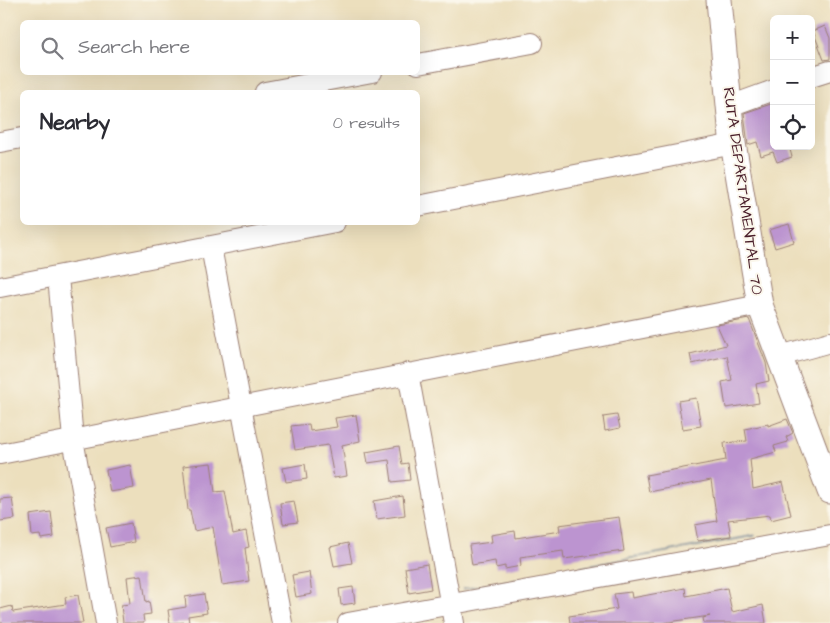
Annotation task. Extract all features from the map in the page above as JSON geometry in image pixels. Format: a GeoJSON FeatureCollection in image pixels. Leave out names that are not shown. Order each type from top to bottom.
{"type":"FeatureCollection","features":[{"type":"Feature","properties":{"kind":"main road","name":"RUTA DEPARTAMENTAL 70"},"geometry":{"type":"LineString","coordinates":[[719,0],[734,144],[760,304],[830,490]]}},
{"type":"Feature","properties":{"kind":"street"},"geometry":{"type":"LineString","coordinates":[[420,64],[532,43]]}},
{"type":"Feature","properties":{"kind":"street"},"geometry":{"type":"LineString","coordinates":[[815,76],[830,70]]}},
{"type":"Feature","properties":{"kind":"street"},"geometry":{"type":"LineString","coordinates":[[276,90],[356,75]]}},
{"type":"Feature","properties":{"kind":"street"},"geometry":{"type":"LineString","coordinates":[[730,106],[770,91]]}},
{"type":"Feature","properties":{"kind":"street"},"geometry":{"type":"LineString","coordinates":[[0,142],[20,138]]}},
{"type":"Feature","properties":{"kind":"street"},"geometry":{"type":"LineString","coordinates":[[420,206],[734,144]]}},
{"type":"Feature","properties":{"kind":"street"},"geometry":{"type":"LineString","coordinates":[[0,288],[321,225]]}},
{"type":"Feature","properties":{"kind":"street"},"geometry":{"type":"LineString","coordinates":[[211,247],[282,623]]}},
{"type":"Feature","properties":{"kind":"street"},"geometry":{"type":"LineString","coordinates":[[58,277],[73,439],[106,623]]}},
{"type":"Feature","properties":{"kind":"street"},"geometry":{"type":"LineString","coordinates":[[0,454],[760,304]]}},
{"type":"Feature","properties":{"kind":"street"},"geometry":{"type":"LineString","coordinates":[[780,356],[830,342]]}},
{"type":"Feature","properties":{"kind":"street"},"geometry":{"type":"LineString","coordinates":[[408,373],[452,614]]}},
{"type":"Feature","properties":{"kind":"street"},"geometry":{"type":"LineString","coordinates":[[348,623],[452,614],[830,535]]}},
{"type":"Feature","properties":{"kind":"water"},"geometry":{"type":"Polygon","coordinates":[[[755,535],[755,536],[462,589],[755,535]]]}},
{"type":"Feature","properties":{"kind":"building"},"geometry":{"type":"Polygon","coordinates":[[[825,26],[830,38],[830,59],[824,60],[815,36],[815,30],[825,26]]]}},
{"type":"Feature","properties":{"kind":"building"},"geometry":{"type":"Polygon","coordinates":[[[770,104],[770,150],[790,150],[792,157],[777,162],[773,152],[761,156],[757,142],[748,145],[744,113],[770,104]]]}},
{"type":"Feature","properties":{"kind":"building"},"geometry":{"type":"Polygon","coordinates":[[[789,224],[794,242],[775,248],[769,230],[789,224]]]}},
{"type":"Feature","properties":{"kind":"building"},"geometry":{"type":"Polygon","coordinates":[[[749,319],[766,363],[769,381],[756,384],[759,403],[726,408],[722,382],[732,380],[727,356],[692,364],[690,354],[726,345],[717,325],[749,319]]]}},
{"type":"Feature","properties":{"kind":"building"},"geometry":{"type":"Polygon","coordinates":[[[696,398],[701,426],[683,429],[678,401],[696,398]]]}},
{"type":"Feature","properties":{"kind":"building"},"geometry":{"type":"Polygon","coordinates":[[[356,415],[360,441],[342,445],[347,476],[334,478],[328,445],[295,450],[291,426],[309,424],[310,431],[337,427],[335,418],[356,415]]]}},
{"type":"Feature","properties":{"kind":"building"},"geometry":{"type":"Polygon","coordinates":[[[617,415],[620,428],[605,431],[603,417],[617,415]]]}},
{"type":"Feature","properties":{"kind":"building"},"geometry":{"type":"Polygon","coordinates":[[[787,419],[793,433],[786,437],[788,442],[774,446],[776,452],[750,459],[753,489],[783,482],[791,515],[771,520],[770,515],[728,520],[731,536],[698,541],[695,525],[717,521],[711,480],[649,492],[646,475],[726,460],[724,443],[747,441],[745,429],[768,424],[768,426],[787,419]]]}},
{"type":"Feature","properties":{"kind":"building"},"geometry":{"type":"Polygon","coordinates":[[[399,446],[402,464],[408,463],[410,480],[392,482],[389,460],[368,463],[366,452],[399,446]]]}},
{"type":"Feature","properties":{"kind":"building"},"geometry":{"type":"Polygon","coordinates":[[[211,463],[215,492],[225,491],[233,534],[246,531],[249,547],[245,548],[249,581],[222,585],[213,527],[194,531],[190,510],[188,510],[183,466],[211,463]]]}},
{"type":"Feature","properties":{"kind":"building"},"geometry":{"type":"Polygon","coordinates":[[[305,464],[307,479],[286,482],[283,468],[305,464]]]}},
{"type":"Feature","properties":{"kind":"building"},"geometry":{"type":"Polygon","coordinates":[[[130,465],[134,488],[110,492],[106,470],[130,465]]]}},
{"type":"Feature","properties":{"kind":"building"},"geometry":{"type":"Polygon","coordinates":[[[403,496],[405,515],[377,519],[374,501],[403,496]]]}},
{"type":"Feature","properties":{"kind":"building"},"geometry":{"type":"Polygon","coordinates":[[[12,498],[15,519],[0,521],[0,499],[12,498]]]}},
{"type":"Feature","properties":{"kind":"building"},"geometry":{"type":"Polygon","coordinates":[[[294,501],[298,522],[283,524],[280,503],[294,501]]]}},
{"type":"Feature","properties":{"kind":"building"},"geometry":{"type":"Polygon","coordinates":[[[51,512],[54,537],[41,539],[40,535],[32,536],[30,515],[51,512]]]}},
{"type":"Feature","properties":{"kind":"building"},"geometry":{"type":"Polygon","coordinates":[[[619,517],[624,551],[564,559],[563,551],[520,557],[521,566],[505,569],[505,566],[496,568],[495,561],[472,565],[469,545],[492,542],[491,535],[515,531],[516,538],[560,531],[559,525],[619,517]]]}},
{"type":"Feature","properties":{"kind":"building"},"geometry":{"type":"Polygon","coordinates":[[[131,523],[134,542],[110,547],[106,528],[131,523]]]}},
{"type":"Feature","properties":{"kind":"building"},"geometry":{"type":"Polygon","coordinates":[[[348,543],[352,563],[334,566],[330,547],[348,543]]]}},
{"type":"Feature","properties":{"kind":"building"},"geometry":{"type":"Polygon","coordinates":[[[427,564],[431,589],[409,593],[405,568],[427,564]]]}},
{"type":"Feature","properties":{"kind":"building"},"geometry":{"type":"Polygon","coordinates":[[[309,572],[312,594],[296,597],[292,575],[309,572]]]}},
{"type":"Feature","properties":{"kind":"building"},"geometry":{"type":"Polygon","coordinates":[[[142,575],[146,602],[149,601],[151,614],[143,615],[144,623],[123,623],[121,605],[130,604],[127,577],[142,575]]]}},
{"type":"Feature","properties":{"kind":"building"},"geometry":{"type":"Polygon","coordinates":[[[353,587],[355,603],[341,605],[339,589],[353,587]]]}},
{"type":"Feature","properties":{"kind":"building"},"geometry":{"type":"Polygon","coordinates":[[[685,588],[686,596],[727,588],[732,612],[763,605],[766,623],[704,623],[703,618],[710,616],[662,623],[570,623],[569,616],[617,609],[614,594],[631,592],[632,598],[685,588]]]}},
{"type":"Feature","properties":{"kind":"building"},"geometry":{"type":"Polygon","coordinates":[[[204,594],[207,613],[188,616],[189,622],[170,623],[168,610],[186,607],[185,597],[204,594]]]}},
{"type":"Feature","properties":{"kind":"building"},"geometry":{"type":"Polygon","coordinates":[[[78,595],[83,623],[0,623],[0,609],[12,606],[13,612],[66,604],[65,597],[78,595]]]}}]}
